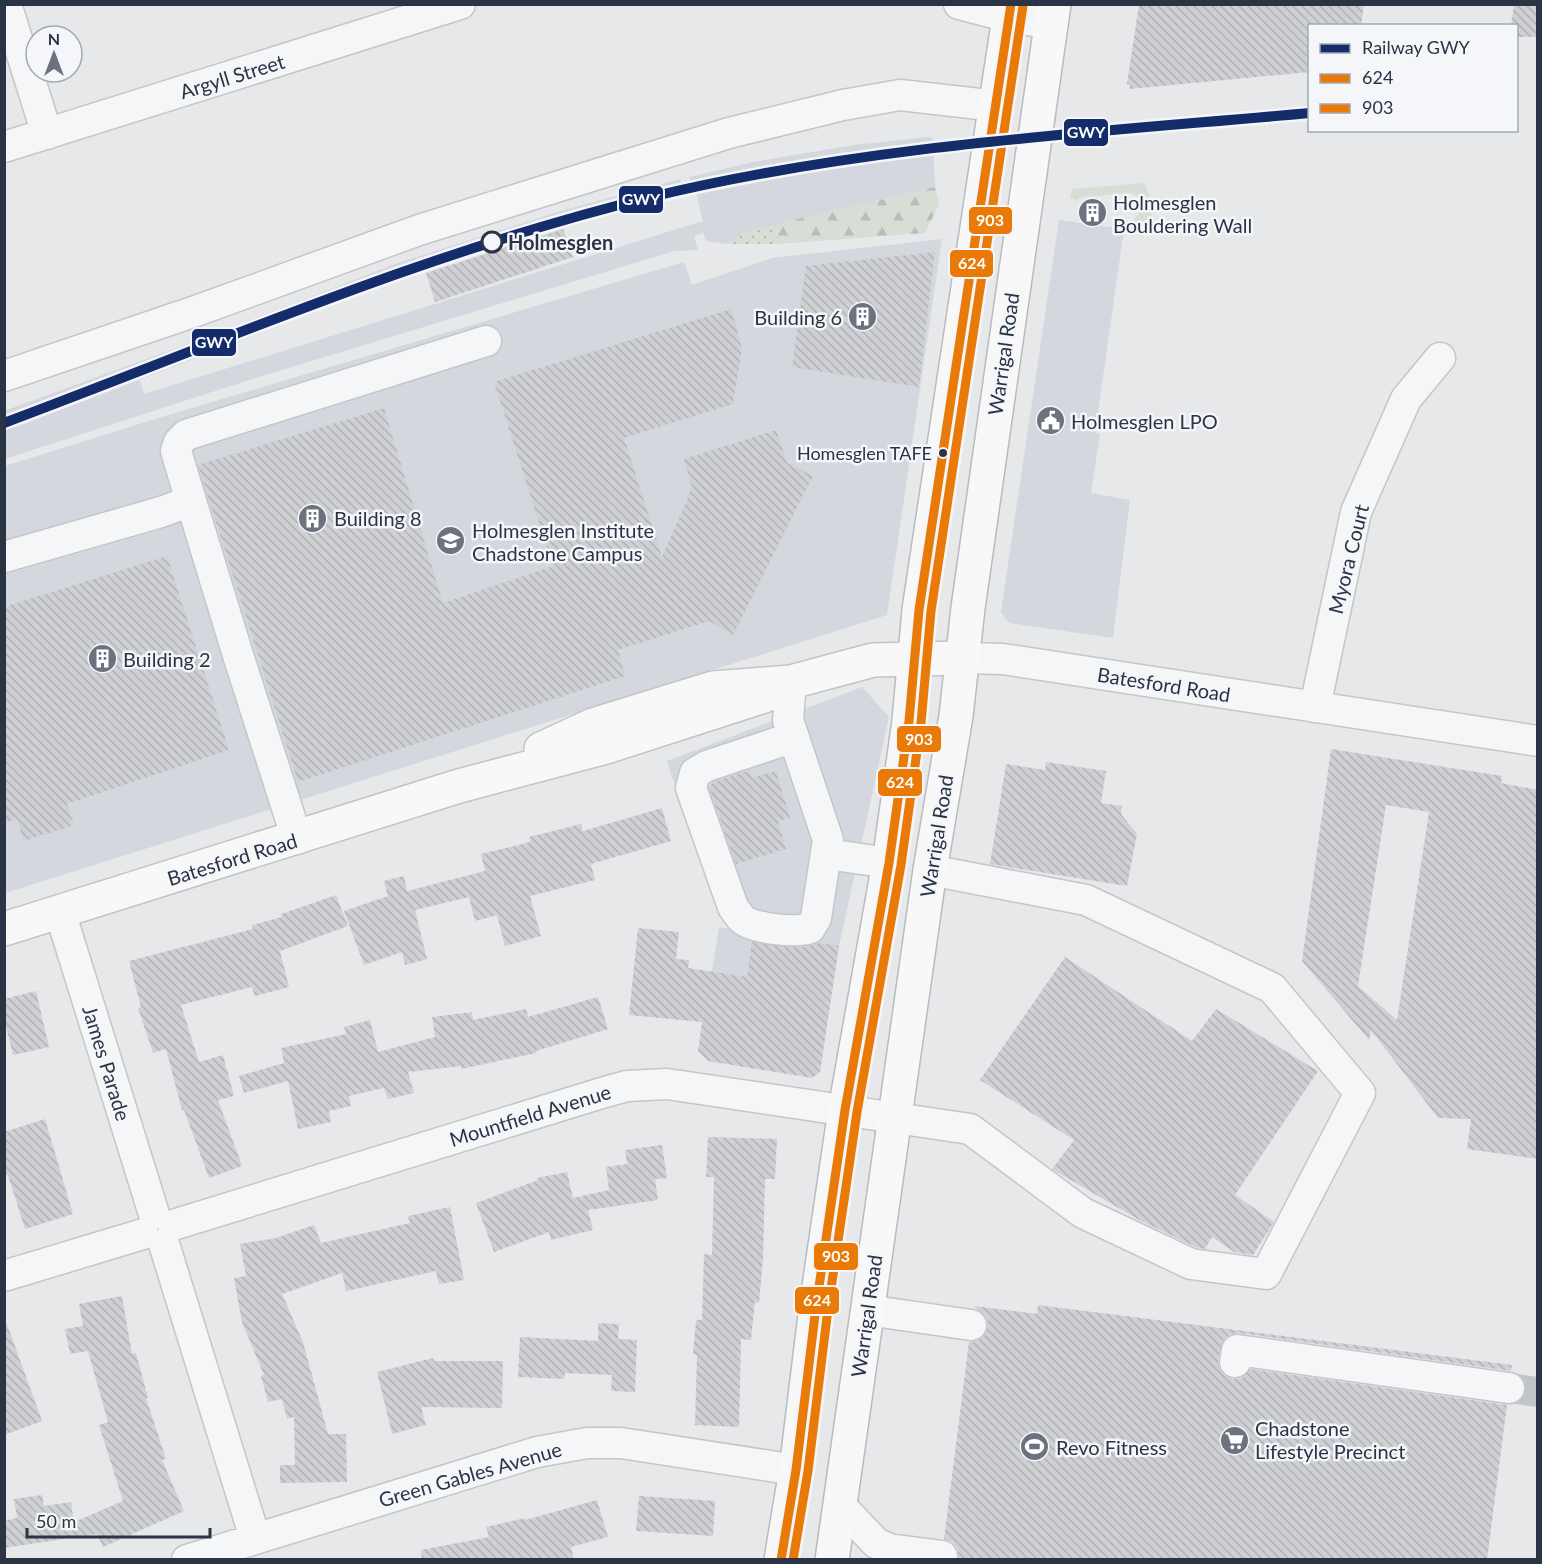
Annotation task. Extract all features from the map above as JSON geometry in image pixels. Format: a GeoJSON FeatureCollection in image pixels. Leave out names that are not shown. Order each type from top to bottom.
{"type":"FeatureCollection","features":[{"type":"Feature","properties":{"kind":"main road"},"geometry":{"type":"LineString","coordinates":[[782,1560],[845,1110],[889,863],[909,721],[921,599],[1010,11]]}},
{"type":"Feature","properties":{"kind":"main road","name":"Warrigal Road"},"geometry":{"type":"LineString","coordinates":[[832,1560],[930,870],[956,716],[971,580],[1053,14]]}},
{"type":"Feature","properties":{"kind":"main road","name":"Batesford Road"},"geometry":{"type":"LineString","coordinates":[[4,929],[297,839],[459,786],[606,747],[764,696],[791,682],[862,662],[914,658],[963,658]]}},
{"type":"Feature","properties":{"kind":"street"},"geometry":{"type":"LineString","coordinates":[[6,4],[47,134]]}},
{"type":"Feature","properties":{"kind":"street","name":"Argyll Street"},"geometry":{"type":"LineString","coordinates":[[4,147],[460,4]]}},
{"type":"Feature","properties":{"kind":"street"},"geometry":{"type":"LineString","coordinates":[[959,4],[1053,14]]}},
{"type":"Feature","properties":{"kind":"street"},"geometry":{"type":"LineString","coordinates":[[4,376],[196,311],[419,230],[729,133],[843,105],[900,95],[997,106]]}},
{"type":"Feature","properties":{"kind":"street"},"geometry":{"type":"LineString","coordinates":[[297,839],[176,451],[179,442],[186,435],[486,340]]}},
{"type":"Feature","properties":{"kind":"street","name":"Myora Court"},"geometry":{"type":"LineString","coordinates":[[1315,707],[1356,512],[1406,399],[1440,358]]}},
{"type":"Feature","properties":{"kind":"street"},"geometry":{"type":"LineString","coordinates":[[4,557],[161,512],[191,501]]}},
{"type":"Feature","properties":{"kind":"street","name":"Batesford Road"},"geometry":{"type":"LineString","coordinates":[[963,658],[1003,659],[1538,741]]}},
{"type":"Feature","properties":{"kind":"street"},"geometry":{"type":"LineString","coordinates":[[791,682],[788,720],[794,737],[828,840],[816,918],[810,928],[796,931],[759,926],[743,921],[733,907],[691,788],[695,773],[707,766],[794,737]]}},
{"type":"Feature","properties":{"kind":"street"},"geometry":{"type":"LineString","coordinates":[[827,854],[889,863]]}},
{"type":"Feature","properties":{"kind":"street","name":"Mountfield Avenue"},"geometry":{"type":"LineString","coordinates":[[4,1276],[627,1086],[645,1084],[688,1086],[969,1129],[1083,1213],[1191,1264],[1266,1274],[1360,1093],[1272,988],[1086,900],[930,870]]}},
{"type":"Feature","properties":{"kind":"street","name":"James Parade"},"geometry":{"type":"LineString","coordinates":[[60,912],[255,1538]]}},
{"type":"Feature","properties":{"kind":"street"},"geometry":{"type":"LineString","coordinates":[[867,1310],[971,1325]]}},
{"type":"Feature","properties":{"kind":"street"},"geometry":{"type":"LineString","coordinates":[[1235,1362],[1237,1350],[1509,1388]]}},
{"type":"Feature","properties":{"kind":"street","name":"Green Gables Avenue"},"geometry":{"type":"LineString","coordinates":[[187,1560],[537,1452],[587,1443],[621,1443],[796,1470]]}},
{"type":"Feature","properties":{"kind":"street"},"geometry":{"type":"LineString","coordinates":[[840,1504],[870,1538],[891,1554],[942,1556]]}},
{"type":"Feature","properties":{"kind":"shaded area"},"geometry":{"type":"Polygon","coordinates":[[[928,137],[933,139],[935,187],[745,232],[728,244],[706,241],[703,233],[694,236],[698,250],[674,251],[246,381],[5,459],[4,411],[212,335],[395,264],[564,210],[680,179],[681,184],[690,182],[690,177],[753,162],[854,145],[928,137]],[[696,193],[581,221],[439,266],[341,301],[140,380],[144,394],[703,221],[696,193]]]}},
{"type":"Feature","properties":{"kind":"shaded area"},"geometry":{"type":"Polygon","coordinates":[[[1059,220],[1124,229],[1095,433],[1100,434],[1091,493],[1130,500],[1113,638],[1009,623],[1001,612],[1059,220]]]}},
{"type":"Feature","properties":{"kind":"shaded area","name":"Holmesglen Institute Chadstone Campus"},"geometry":{"type":"Polygon","coordinates":[[[942,239],[887,615],[5,893],[5,466],[155,419],[684,262],[692,285],[772,258],[942,239]]]}},
{"type":"Feature","properties":{"kind":"shaded area"},"geometry":{"type":"Polygon","coordinates":[[[862,687],[889,717],[834,978],[705,1016],[719,927],[729,929],[731,919],[667,761],[862,687]]]}},
{"type":"Feature","properties":{"kind":"green space"},"geometry":{"type":"Polygon","coordinates":[[[1144,183],[1150,201],[1151,217],[1143,230],[1135,233],[1124,233],[1141,211],[1140,198],[1131,193],[1082,197],[1076,200],[1070,198],[1072,189],[1144,183]]]}},
{"type":"Feature","properties":{"kind":"green space"},"geometry":{"type":"Polygon","coordinates":[[[935,187],[939,204],[925,233],[777,244],[776,224],[935,187]]]}},
{"type":"Feature","properties":{"kind":"green space"},"geometry":{"type":"Polygon","coordinates":[[[776,224],[777,244],[728,244],[745,232],[776,224]]]}},
{"type":"Feature","properties":{"kind":"building"},"geometry":{"type":"Polygon","coordinates":[[[1139,4],[1364,4],[1361,24],[1308,24],[1308,72],[1130,89],[1130,85],[1127,84],[1139,4]]]}},
{"type":"Feature","properties":{"kind":"building"},"geometry":{"type":"Polygon","coordinates":[[[1514,4],[1538,4],[1538,37],[1518,37],[1518,24],[1511,24],[1514,4]]]}},
{"type":"Feature","properties":{"kind":"building"},"geometry":{"type":"Polygon","coordinates":[[[563,229],[573,257],[435,302],[426,273],[563,229]]]}},
{"type":"Feature","properties":{"kind":"building","name":"Building 6"},"geometry":{"type":"Polygon","coordinates":[[[935,252],[919,387],[792,367],[806,266],[935,252]]]}},
{"type":"Feature","properties":{"kind":"building"},"geometry":{"type":"Polygon","coordinates":[[[731,309],[742,348],[733,404],[624,438],[662,557],[692,488],[684,459],[776,430],[787,463],[813,476],[733,635],[709,621],[618,650],[625,676],[298,782],[198,465],[384,408],[443,603],[553,566],[494,382],[731,309]]]}},
{"type":"Feature","properties":{"kind":"building","name":"Building 2"},"geometry":{"type":"Polygon","coordinates":[[[167,556],[229,750],[67,804],[74,825],[24,841],[17,819],[4,823],[4,607],[167,556]]]}},
{"type":"Feature","properties":{"kind":"building"},"geometry":{"type":"Polygon","coordinates":[[[1331,749],[1502,776],[1501,783],[1538,790],[1538,1159],[1467,1149],[1471,1119],[1438,1118],[1371,1030],[1369,1040],[1302,961],[1331,749]],[[1386,805],[1358,986],[1397,1020],[1429,812],[1386,805]]]}},
{"type":"Feature","properties":{"kind":"building"},"geometry":{"type":"Polygon","coordinates":[[[1046,762],[1106,771],[1101,803],[1122,806],[1121,814],[1137,834],[1127,886],[990,864],[1006,764],[1045,770],[1046,762]]]}},
{"type":"Feature","properties":{"kind":"building"},"geometry":{"type":"Polygon","coordinates":[[[750,770],[752,778],[776,771],[790,818],[778,821],[786,849],[736,864],[709,787],[714,782],[750,770]]]}},
{"type":"Feature","properties":{"kind":"building"},"geometry":{"type":"Polygon","coordinates":[[[662,808],[671,841],[591,864],[595,880],[530,896],[541,936],[505,946],[497,915],[475,921],[469,897],[415,910],[427,959],[405,965],[402,952],[364,965],[344,911],[388,896],[384,881],[404,876],[407,891],[485,871],[481,854],[530,842],[529,837],[581,824],[583,831],[662,808]]]}},
{"type":"Feature","properties":{"kind":"building"},"geometry":{"type":"Polygon","coordinates":[[[336,895],[348,926],[280,951],[289,987],[255,996],[252,987],[181,1005],[199,1062],[223,1055],[234,1096],[218,1100],[242,1166],[209,1178],[184,1110],[182,1110],[166,1049],[153,1053],[138,1008],[141,1007],[129,961],[253,929],[252,925],[282,917],[281,914],[336,895]]]}},
{"type":"Feature","properties":{"kind":"building"},"geometry":{"type":"Polygon","coordinates":[[[638,928],[679,932],[676,959],[689,960],[688,968],[747,977],[752,942],[785,947],[805,947],[819,943],[839,946],[820,1072],[812,1078],[708,1061],[698,1051],[702,1022],[629,1015],[638,928]]]}},
{"type":"Feature","properties":{"kind":"building"},"geometry":{"type":"Polygon","coordinates":[[[1065,957],[1192,1041],[1216,1009],[1318,1071],[1235,1195],[1274,1222],[1253,1255],[1234,1252],[1212,1237],[1205,1249],[1196,1247],[1141,1221],[1052,1169],[1074,1140],[980,1080],[1065,957]]]}},
{"type":"Feature","properties":{"kind":"building"},"geometry":{"type":"Polygon","coordinates":[[[36,991],[49,1047],[13,1055],[4,1018],[4,999],[36,991]]]}},
{"type":"Feature","properties":{"kind":"building"},"geometry":{"type":"Polygon","coordinates":[[[598,997],[608,1029],[536,1051],[536,1053],[461,1069],[461,1066],[408,1072],[414,1093],[388,1099],[384,1088],[349,1096],[351,1106],[329,1111],[331,1122],[298,1129],[288,1081],[244,1093],[239,1076],[284,1063],[281,1048],[346,1034],[344,1027],[370,1020],[378,1052],[435,1037],[432,1017],[472,1012],[473,1020],[526,1009],[528,1017],[598,997]]]}},
{"type":"Feature","properties":{"kind":"building"},"geometry":{"type":"Polygon","coordinates":[[[45,1119],[73,1214],[25,1229],[8,1175],[4,1176],[4,1132],[45,1119]]]}},
{"type":"Feature","properties":{"kind":"building"},"geometry":{"type":"Polygon","coordinates":[[[708,1137],[777,1139],[775,1179],[765,1179],[763,1260],[759,1303],[755,1302],[751,1340],[741,1339],[739,1427],[695,1425],[697,1355],[693,1354],[696,1320],[702,1320],[704,1254],[712,1255],[714,1177],[706,1177],[708,1137]]]}},
{"type":"Feature","properties":{"kind":"building"},"geometry":{"type":"Polygon","coordinates":[[[662,1145],[667,1178],[655,1179],[658,1200],[588,1210],[593,1230],[551,1240],[549,1232],[494,1252],[476,1203],[538,1180],[537,1178],[567,1172],[573,1198],[609,1190],[606,1167],[627,1164],[625,1150],[662,1145]]]}},
{"type":"Feature","properties":{"kind":"building"},"geometry":{"type":"Polygon","coordinates":[[[450,1207],[464,1280],[439,1284],[436,1271],[346,1291],[342,1273],[282,1294],[303,1342],[328,1434],[346,1434],[347,1482],[280,1483],[280,1465],[295,1465],[294,1417],[287,1419],[282,1399],[268,1402],[261,1376],[264,1375],[242,1322],[234,1278],[246,1276],[240,1244],[276,1238],[314,1225],[321,1243],[410,1223],[408,1216],[450,1207]]]}},
{"type":"Feature","properties":{"kind":"building"},"geometry":{"type":"Polygon","coordinates":[[[122,1296],[132,1354],[136,1353],[148,1398],[146,1398],[166,1459],[162,1460],[184,1511],[103,1547],[97,1534],[4,1548],[4,1521],[17,1518],[14,1499],[42,1495],[44,1506],[71,1502],[74,1522],[123,1501],[99,1425],[108,1422],[88,1351],[70,1354],[65,1329],[83,1326],[79,1304],[122,1296]]]}},
{"type":"Feature","properties":{"kind":"building","name":"Chadstone Lifestyle Precinct"},"geometry":{"type":"Polygon","coordinates":[[[1038,1305],[1512,1365],[1511,1371],[1239,1333],[1231,1334],[1224,1339],[1218,1359],[1219,1367],[1224,1375],[1233,1379],[1242,1378],[1250,1369],[1507,1405],[1487,1560],[959,1560],[958,1549],[952,1542],[944,1539],[969,1342],[977,1341],[984,1336],[988,1327],[987,1318],[974,1306],[1037,1314],[1038,1305]]]}},
{"type":"Feature","properties":{"kind":"building"},"geometry":{"type":"Polygon","coordinates":[[[598,1323],[619,1324],[618,1339],[637,1340],[635,1392],[611,1391],[612,1375],[565,1373],[564,1379],[518,1377],[520,1337],[598,1341],[598,1323]]]}},
{"type":"Feature","properties":{"kind":"building"},"geometry":{"type":"Polygon","coordinates":[[[4,1324],[7,1324],[42,1421],[4,1435],[4,1324]]]}},
{"type":"Feature","properties":{"kind":"building"},"geometry":{"type":"Polygon","coordinates":[[[433,1358],[434,1361],[503,1361],[502,1408],[421,1407],[426,1425],[392,1434],[377,1372],[433,1358]]]}},
{"type":"Feature","properties":{"kind":"building"},"geometry":{"type":"Polygon","coordinates":[[[639,1496],[715,1501],[713,1536],[636,1531],[639,1496]]]}},
{"type":"Feature","properties":{"kind":"building"},"geometry":{"type":"Polygon","coordinates":[[[597,1500],[608,1537],[571,1547],[574,1560],[422,1560],[421,1550],[489,1537],[486,1527],[525,1518],[525,1520],[597,1500]]]}},
{"type":"Feature","properties":{"kind":"tunnel"},"geometry":{"type":"LineString","coordinates":[[1509,1388],[1538,1392]]}},
{"type":"Feature","properties":{"kind":"rail line","name":"GWY"},"geometry":{"type":"LineString","coordinates":[[4,423],[405,271],[568,219],[651,197],[732,179],[896,153],[978,143],[1308,113]]}},
{"type":"Feature","properties":{"kind":"transit line","name":"624"},"geometry":{"type":"LineString","coordinates":[[781,1560],[796,1470],[816,1307],[845,1110],[889,863],[909,721],[919,610],[1011,4]]}},
{"type":"Feature","properties":{"kind":"transit line","name":"903"},"geometry":{"type":"LineString","coordinates":[[793,1560],[808,1471],[828,1309],[857,1112],[901,865],[921,723],[931,611],[1023,6]]}},
{"type":"Feature","properties":{"kind":"place","name":"Holmesglen Bouldering Wall"},"geometry":{"type":"Point","coordinates":[1092,213]}},
{"type":"Feature","properties":{"kind":"place","name":"Holmesglen"},"geometry":{"type":"Point","coordinates":[492,242]}},
{"type":"Feature","properties":{"kind":"place","name":"Building 6"},"geometry":{"type":"Point","coordinates":[863,317]}},
{"type":"Feature","properties":{"kind":"place","name":"Holmesglen LPO"},"geometry":{"type":"Point","coordinates":[1050,421]}},
{"type":"Feature","properties":{"kind":"place","name":"Homesglen TAFE"},"geometry":{"type":"Point","coordinates":[943,453]}},
{"type":"Feature","properties":{"kind":"place","name":"Building 8"},"geometry":{"type":"Point","coordinates":[313,518]}},
{"type":"Feature","properties":{"kind":"place","name":"Holmesglen Institute Chadstone Campus"},"geometry":{"type":"Point","coordinates":[451,541]}},
{"type":"Feature","properties":{"kind":"place","name":"Building 2"},"geometry":{"type":"Point","coordinates":[102,659]}},
{"type":"Feature","properties":{"kind":"place","name":"Chadstone Lifestyle Precinct"},"geometry":{"type":"Point","coordinates":[1234,1440]}},
{"type":"Feature","properties":{"kind":"place","name":"Revo Fitness"},"geometry":{"type":"Point","coordinates":[1035,1447]}}]}
